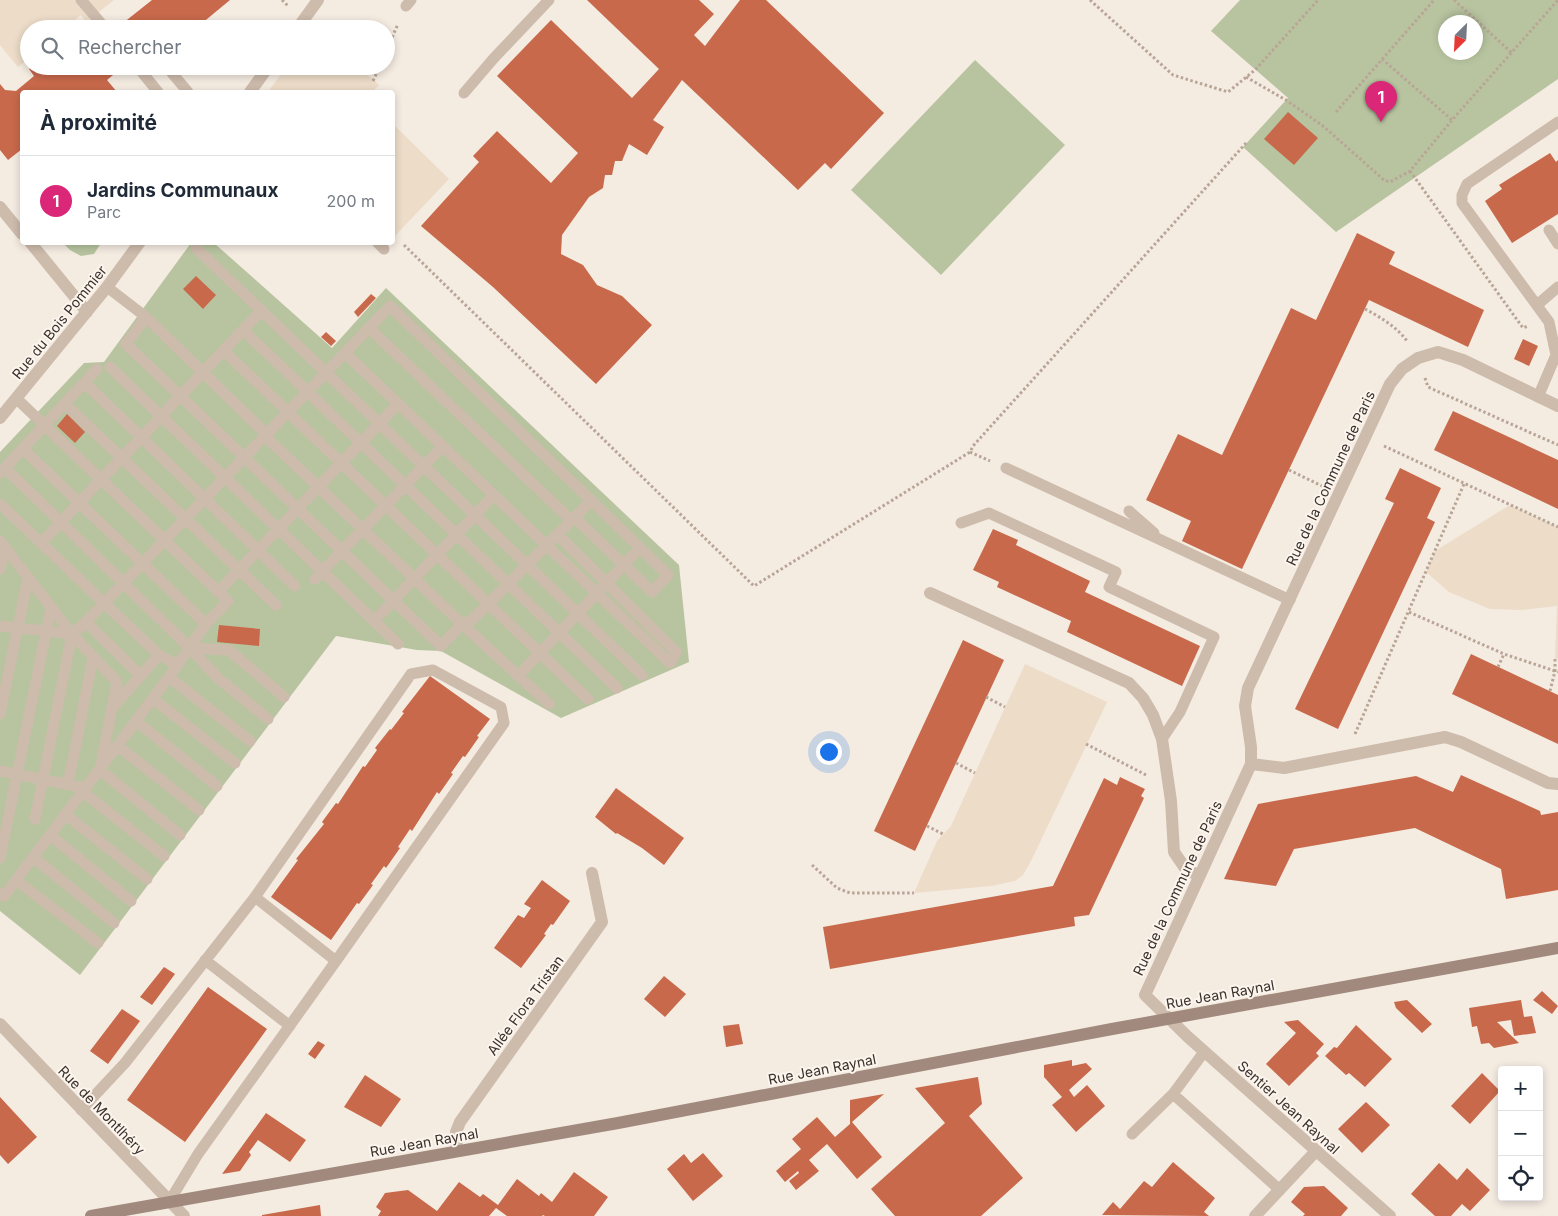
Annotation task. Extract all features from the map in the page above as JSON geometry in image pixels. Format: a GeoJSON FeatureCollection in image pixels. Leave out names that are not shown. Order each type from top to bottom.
{"type":"FeatureCollection","features":[{"type":"Feature","properties":{"kind":"street"},"geometry":{"type":"LineString","coordinates":[[304,20],[318,0]]}},
{"type":"Feature","properties":{"kind":"street"},"geometry":{"type":"LineString","coordinates":[[251,90],[262,75]]}},
{"type":"Feature","properties":{"kind":"street"},"geometry":{"type":"LineString","coordinates":[[0,207],[20,232]]}},
{"type":"Feature","properties":{"kind":"street"},"geometry":{"type":"LineString","coordinates":[[32,245],[87,312]]}},
{"type":"Feature","properties":{"kind":"street","name":"Rue du Bois Pommier"},"geometry":{"type":"LineString","coordinates":[[0,418],[107,287],[138,245]]}},
{"type":"Feature","properties":{"kind":"street","name":"Rue de la Commune de Paris"},"geometry":{"type":"LineString","coordinates":[[1170,1018],[1145,995],[1251,764],[1252,747],[1246,706],[1248,688],[1390,384],[1402,369],[1418,358],[1438,352],[1463,360],[1558,406]]}},
{"type":"Feature","properties":{"kind":"street"},"geometry":{"type":"LineString","coordinates":[[930,593],[1129,683],[1143,698],[1153,715],[1162,738],[1171,800],[1174,852],[1185,868],[1199,876]]}},
{"type":"Feature","properties":{"kind":"street"},"geometry":{"type":"LineString","coordinates":[[1251,764],[1284,768],[1445,737],[1461,742],[1548,783],[1558,784]]}},
{"type":"Feature","properties":{"kind":"street","name":"Allée Flora Tristan"},"geometry":{"type":"LineString","coordinates":[[457,1151],[456,1132],[460,1122],[602,922],[592,873]]}},
{"type":"Feature","properties":{"kind":"street","name":"Rue Jean Raynal"},"geometry":{"type":"LineString","coordinates":[[92,1216],[618,1123],[1170,1018],[1558,948]]}},
{"type":"Feature","properties":{"kind":"street","name":"Sentier Jean Raynal"},"geometry":{"type":"LineString","coordinates":[[1170,1018],[1204,1052],[1390,1216]]}},
{"type":"Feature","properties":{"kind":"street","name":"Rue de Montlhéry"},"geometry":{"type":"LineString","coordinates":[[0,1024],[184,1216]]}},
{"type":"Feature","properties":{"kind":"street"},"geometry":{"type":"LineString","coordinates":[[1255,1216],[1316,1151]]}},
{"type":"Feature","properties":{"kind":"lane"},"geometry":{"type":"LineString","coordinates":[[81,0],[98,20]]}},
{"type":"Feature","properties":{"kind":"lane"},"geometry":{"type":"LineString","coordinates":[[464,94],[481,72],[549,0]]}},
{"type":"Feature","properties":{"kind":"lane"},"geometry":{"type":"LineString","coordinates":[[144,75],[156,90]]}},
{"type":"Feature","properties":{"kind":"lane"},"geometry":{"type":"LineString","coordinates":[[174,75],[186,90]]}},
{"type":"Feature","properties":{"kind":"lane"},"geometry":{"type":"LineString","coordinates":[[1538,397],[1556,355],[1549,322],[1462,203],[1462,194],[1466,184],[1558,122]]}},
{"type":"Feature","properties":{"kind":"lane"},"geometry":{"type":"LineString","coordinates":[[1549,230],[1558,244]]}},
{"type":"Feature","properties":{"kind":"lane"},"geometry":{"type":"LineString","coordinates":[[196,248],[642,675]]}},
{"type":"Feature","properties":{"kind":"lane"},"geometry":{"type":"LineString","coordinates":[[107,287],[146,317],[318,487],[549,704]]}},
{"type":"Feature","properties":{"kind":"lane"},"geometry":{"type":"LineString","coordinates":[[1537,305],[1558,287]]}},
{"type":"Feature","properties":{"kind":"lane"},"geometry":{"type":"LineString","coordinates":[[35,819],[72,634],[86,622],[163,540],[308,392],[326,372],[368,328],[390,306],[668,575],[652,592],[368,328]]}},
{"type":"Feature","properties":{"kind":"lane"},"geometry":{"type":"LineString","coordinates":[[42,542],[262,310]]}},
{"type":"Feature","properties":{"kind":"lane"},"geometry":{"type":"LineString","coordinates":[[146,317],[126,344],[441,646],[462,624],[472,620],[591,500]]}},
{"type":"Feature","properties":{"kind":"lane"},"geometry":{"type":"LineString","coordinates":[[244,330],[617,688]]}},
{"type":"Feature","properties":{"kind":"lane"},"geometry":{"type":"LineString","coordinates":[[224,351],[588,699]]}},
{"type":"Feature","properties":{"kind":"lane"},"geometry":{"type":"LineString","coordinates":[[345,353],[670,662],[676,652],[557,534]]}},
{"type":"Feature","properties":{"kind":"lane"},"geometry":{"type":"LineString","coordinates":[[110,367],[278,529],[319,575],[374,621],[398,644]]}},
{"type":"Feature","properties":{"kind":"lane"},"geometry":{"type":"LineString","coordinates":[[97,369],[2,471],[61,523],[190,648],[218,678],[268,719]]}},
{"type":"Feature","properties":{"kind":"lane"},"geometry":{"type":"LineString","coordinates":[[85,383],[295,586]]}},
{"type":"Feature","properties":{"kind":"lane"},"geometry":{"type":"LineString","coordinates":[[0,893],[4,896],[153,699],[206,624],[228,601],[17,399]]}},
{"type":"Feature","properties":{"kind":"lane"},"geometry":{"type":"LineString","coordinates":[[65,404],[276,605]]}},
{"type":"Feature","properties":{"kind":"lane"},"geometry":{"type":"LineString","coordinates":[[218,592],[398,404]]}},
{"type":"Feature","properties":{"kind":"lane"},"geometry":{"type":"LineString","coordinates":[[319,575],[443,446]]}},
{"type":"Feature","properties":{"kind":"lane"},"geometry":{"type":"LineString","coordinates":[[23,449],[206,624]]}},
{"type":"Feature","properties":{"kind":"lane"},"geometry":{"type":"LineString","coordinates":[[1006,468],[1290,600]]}},
{"type":"Feature","properties":{"kind":"lane"},"geometry":{"type":"LineString","coordinates":[[374,621],[494,495]]}},
{"type":"Feature","properties":{"kind":"lane"},"geometry":{"type":"LineString","coordinates":[[0,504],[159,655],[178,665]]}},
{"type":"Feature","properties":{"kind":"lane"},"geometry":{"type":"LineString","coordinates":[[1130,510],[1161,540]]}},
{"type":"Feature","properties":{"kind":"lane"},"geometry":{"type":"LineString","coordinates":[[961,523],[989,513],[1116,572],[1109,587],[1214,637],[1180,712],[1162,738]]}},
{"type":"Feature","properties":{"kind":"lane"},"geometry":{"type":"LineString","coordinates":[[0,569],[2,544]]}},
{"type":"Feature","properties":{"kind":"lane"},"geometry":{"type":"LineString","coordinates":[[2,544],[72,634],[118,682],[100,770]]}},
{"type":"Feature","properties":{"kind":"lane"},"geometry":{"type":"LineString","coordinates":[[518,676],[640,548]]}},
{"type":"Feature","properties":{"kind":"lane"},"geometry":{"type":"LineString","coordinates":[[0,714],[28,578]]}},
{"type":"Feature","properties":{"kind":"lane"},"geometry":{"type":"LineString","coordinates":[[0,858],[51,608]]}},
{"type":"Feature","properties":{"kind":"lane"},"geometry":{"type":"LineString","coordinates":[[86,622],[141,676]]}},
{"type":"Feature","properties":{"kind":"lane"},"geometry":{"type":"LineString","coordinates":[[0,626],[72,634]]}},
{"type":"Feature","properties":{"kind":"lane"},"geometry":{"type":"LineString","coordinates":[[190,648],[229,650],[284,697]]}},
{"type":"Feature","properties":{"kind":"lane"},"geometry":{"type":"LineString","coordinates":[[111,709],[159,655]]}},
{"type":"Feature","properties":{"kind":"lane"},"geometry":{"type":"LineString","coordinates":[[68,785],[93,657]]}},
{"type":"Feature","properties":{"kind":"lane"},"geometry":{"type":"LineString","coordinates":[[81,1110],[125,1064],[255,897],[411,674],[433,670],[501,707],[504,723],[198,1154],[169,1202]]}},
{"type":"Feature","properties":{"kind":"lane"},"geometry":{"type":"LineString","coordinates":[[169,677],[250,742]]}},
{"type":"Feature","properties":{"kind":"lane"},"geometry":{"type":"LineString","coordinates":[[153,699],[235,763]]}},
{"type":"Feature","properties":{"kind":"lane"},"geometry":{"type":"LineString","coordinates":[[136,720],[217,786]]}},
{"type":"Feature","properties":{"kind":"lane"},"geometry":{"type":"LineString","coordinates":[[118,746],[199,810]]}},
{"type":"Feature","properties":{"kind":"lane"},"geometry":{"type":"LineString","coordinates":[[100,770],[180,835]]}},
{"type":"Feature","properties":{"kind":"lane"},"geometry":{"type":"LineString","coordinates":[[0,771],[84,790],[164,856]]}},
{"type":"Feature","properties":{"kind":"lane"},"geometry":{"type":"LineString","coordinates":[[66,814],[147,879]]}},
{"type":"Feature","properties":{"kind":"lane"},"geometry":{"type":"LineString","coordinates":[[50,835],[131,901]]}},
{"type":"Feature","properties":{"kind":"lane"},"geometry":{"type":"LineString","coordinates":[[33,857],[114,922]]}},
{"type":"Feature","properties":{"kind":"lane"},"geometry":{"type":"LineString","coordinates":[[16,880],[98,944]]}},
{"type":"Feature","properties":{"kind":"lane"},"geometry":{"type":"LineString","coordinates":[[255,897],[336,961]]}},
{"type":"Feature","properties":{"kind":"lane"},"geometry":{"type":"LineString","coordinates":[[206,960],[290,1026]]}},
{"type":"Feature","properties":{"kind":"lane"},"geometry":{"type":"LineString","coordinates":[[1132,1134],[1173,1094],[1204,1052]]}},
{"type":"Feature","properties":{"kind":"lane"},"geometry":{"type":"LineString","coordinates":[[1173,1094],[1280,1190]]}},
{"type":"Feature","properties":{"kind":"path"},"geometry":{"type":"LineString","coordinates":[[1090,0],[1173,75],[1228,92],[1255,70],[1318,0]]}},
{"type":"Feature","properties":{"kind":"path"},"geometry":{"type":"LineString","coordinates":[[1336,112],[1434,0]]}},
{"type":"Feature","properties":{"kind":"path"},"geometry":{"type":"LineString","coordinates":[[1454,0],[1512,52]]}},
{"type":"Feature","properties":{"kind":"path"},"geometry":{"type":"LineString","coordinates":[[1246,77],[1286,100],[1323,126],[1384,180],[1390,182],[1410,171],[1452,120],[1558,0]]}},
{"type":"Feature","properties":{"kind":"path"},"geometry":{"type":"LineString","coordinates":[[395,31],[408,3]]}},
{"type":"Feature","properties":{"kind":"path"},"geometry":{"type":"LineString","coordinates":[[1382,58],[1452,120]]}},
{"type":"Feature","properties":{"kind":"path"},"geometry":{"type":"LineString","coordinates":[[373,81],[376,75]]}},
{"type":"Feature","properties":{"kind":"path"},"geometry":{"type":"LineString","coordinates":[[402,242],[754,586],[970,452],[973,446],[1247,142]]}},
{"type":"Feature","properties":{"kind":"path"},"geometry":{"type":"LineString","coordinates":[[1365,309],[1382,318],[1403,336],[1418,358],[1428,387],[1558,445]]}},
{"type":"Feature","properties":{"kind":"path"},"geometry":{"type":"LineString","coordinates":[[1365,437],[1558,527]]}},
{"type":"Feature","properties":{"kind":"path"},"geometry":{"type":"LineString","coordinates":[[1289,470],[1338,494]]}},
{"type":"Feature","properties":{"kind":"path"},"geometry":{"type":"LineString","coordinates":[[1356,754],[1355,734],[1464,484]]}},
{"type":"Feature","properties":{"kind":"path"},"geometry":{"type":"LineString","coordinates":[[1408,612],[1504,654],[1557,671]]}},
{"type":"Feature","properties":{"kind":"path"},"geometry":{"type":"LineString","coordinates":[[1498,667],[1504,654]]}},
{"type":"Feature","properties":{"kind":"path"},"geometry":{"type":"LineString","coordinates":[[1550,691],[1557,671],[1555,658]]}},
{"type":"Feature","properties":{"kind":"path"},"geometry":{"type":"LineString","coordinates":[[986,697],[1005,707]]}},
{"type":"Feature","properties":{"kind":"path"},"geometry":{"type":"LineString","coordinates":[[1086,744],[1150,777],[1168,776]]}},
{"type":"Feature","properties":{"kind":"path"},"geometry":{"type":"LineString","coordinates":[[956,763],[975,772]]}},
{"type":"Feature","properties":{"kind":"path"},"geometry":{"type":"LineString","coordinates":[[926,826],[943,834]]}},
{"type":"Feature","properties":{"kind":"path"},"geometry":{"type":"LineString","coordinates":[[812,865],[837,888],[850,893],[914,893]]}},
{"type":"Feature","properties":{"kind":"green space"},"geometry":{"type":"Polygon","coordinates":[[[1240,0],[1558,0],[1558,79],[1336,232],[1243,147],[1288,98],[1211,31],[1240,0]]]}},
{"type":"Feature","properties":{"kind":"green space"},"geometry":{"type":"Polygon","coordinates":[[[975,60],[1065,145],[941,275],[851,190],[975,60]]]}},
{"type":"Feature","properties":{"kind":"green space"},"geometry":{"type":"Polygon","coordinates":[[[65,245],[100,245],[94,254],[81,256],[65,245]]]}},
{"type":"Feature","properties":{"kind":"green space"},"geometry":{"type":"Polygon","coordinates":[[[190,245],[216,245],[332,348],[386,288],[679,565],[689,662],[561,718],[441,651],[417,650],[336,636],[80,975],[0,911],[0,452],[84,363],[104,362],[190,245]]]}},
{"type":"Feature","properties":{"kind":"shaded area"},"geometry":{"type":"Polygon","coordinates":[[[0,0],[114,0],[89,20],[85,20],[81,15],[75,20],[20,20],[20,65],[18,67],[0,45],[0,0]]]}},
{"type":"Feature","properties":{"kind":"shaded area"},"geometry":{"type":"Polygon","coordinates":[[[280,75],[368,75],[379,85],[374,90],[269,90],[280,75]]]}},
{"type":"Feature","properties":{"kind":"shaded area"},"geometry":{"type":"Polygon","coordinates":[[[395,126],[449,179],[395,236],[395,126]]]}},
{"type":"Feature","properties":{"kind":"shaded area"},"geometry":{"type":"Polygon","coordinates":[[[1510,505],[1558,527],[1558,659],[1555,658],[1557,606],[1522,610],[1490,609],[1449,592],[1426,572],[1435,551],[1510,505]]]}},
{"type":"Feature","properties":{"kind":"shaded area"},"geometry":{"type":"Polygon","coordinates":[[[1025,664],[1107,702],[1030,863],[1023,875],[1015,881],[991,886],[914,893],[937,841],[951,826],[1025,664]]]}},
{"type":"Feature","properties":{"kind":"building"},"geometry":{"type":"Polygon","coordinates":[[[152,0],[230,0],[206,20],[127,20],[152,0]]]}},
{"type":"Feature","properties":{"kind":"building"},"geometry":{"type":"Polygon","coordinates":[[[587,0],[699,0],[714,14],[694,35],[705,46],[740,0],[766,0],[884,113],[831,169],[825,163],[798,190],[682,80],[653,120],[664,127],[647,155],[629,144],[622,161],[615,161],[612,175],[605,175],[603,188],[589,197],[562,235],[561,254],[583,265],[597,285],[622,296],[652,325],[596,384],[493,287],[421,226],[479,162],[473,156],[497,131],[551,183],[578,153],[497,76],[551,20],[632,98],[659,69],[587,0]]]}},
{"type":"Feature","properties":{"kind":"building"},"geometry":{"type":"Polygon","coordinates":[[[113,75],[107,80],[115,90],[20,90],[20,151],[8,160],[0,150],[0,84],[5,90],[16,91],[34,76],[113,75]]]}},
{"type":"Feature","properties":{"kind":"building"},"geometry":{"type":"Polygon","coordinates":[[[1288,112],[1318,138],[1294,165],[1264,139],[1288,112]]]}},
{"type":"Feature","properties":{"kind":"building"},"geometry":{"type":"Polygon","coordinates":[[[1550,153],[1556,162],[1558,160],[1558,214],[1512,243],[1485,201],[1502,189],[1499,185],[1550,153]]]}},
{"type":"Feature","properties":{"kind":"building"},"geometry":{"type":"Polygon","coordinates":[[[1357,233],[1395,252],[1389,264],[1484,310],[1468,347],[1369,300],[1242,569],[1182,541],[1191,521],[1146,500],[1178,434],[1222,455],[1291,308],[1316,320],[1357,233]]]}},
{"type":"Feature","properties":{"kind":"building"},"geometry":{"type":"Polygon","coordinates":[[[196,276],[216,295],[203,309],[183,289],[196,276]]]}},
{"type":"Feature","properties":{"kind":"building"},"geometry":{"type":"Polygon","coordinates":[[[371,294],[376,298],[358,317],[354,312],[371,294]]]}},
{"type":"Feature","properties":{"kind":"building"},"geometry":{"type":"Polygon","coordinates":[[[326,332],[336,341],[331,346],[321,337],[326,332]]]}},
{"type":"Feature","properties":{"kind":"building"},"geometry":{"type":"Polygon","coordinates":[[[1523,339],[1538,346],[1529,366],[1514,359],[1523,339]]]}},
{"type":"Feature","properties":{"kind":"building"},"geometry":{"type":"Polygon","coordinates":[[[1453,411],[1558,460],[1558,509],[1434,450],[1453,411]]]}},
{"type":"Feature","properties":{"kind":"building"},"geometry":{"type":"Polygon","coordinates":[[[67,414],[85,432],[75,443],[57,426],[67,414]]]}},
{"type":"Feature","properties":{"kind":"building"},"geometry":{"type":"Polygon","coordinates":[[[1400,468],[1441,488],[1427,518],[1435,522],[1338,729],[1295,709],[1394,503],[1385,499],[1400,468]]]}},
{"type":"Feature","properties":{"kind":"building"},"geometry":{"type":"Polygon","coordinates":[[[993,529],[1018,540],[1016,545],[1090,581],[1085,592],[1200,646],[1182,686],[1067,632],[1071,621],[997,587],[999,582],[973,570],[993,529]]]}},
{"type":"Feature","properties":{"kind":"building"},"geometry":{"type":"Polygon","coordinates":[[[219,625],[260,629],[259,646],[217,642],[219,625]]]}},
{"type":"Feature","properties":{"kind":"building"},"geometry":{"type":"Polygon","coordinates":[[[963,640],[1004,660],[915,851],[874,831],[963,640]]]}},
{"type":"Feature","properties":{"kind":"building"},"geometry":{"type":"Polygon","coordinates":[[[1471,654],[1558,695],[1558,744],[1452,694],[1471,654]]]}},
{"type":"Feature","properties":{"kind":"building"},"geometry":{"type":"Polygon","coordinates":[[[430,676],[490,719],[477,736],[479,737],[465,757],[463,756],[451,773],[453,774],[439,794],[437,792],[412,831],[410,829],[386,868],[384,866],[371,884],[373,885],[359,904],[357,903],[331,940],[271,897],[298,860],[296,859],[324,824],[322,822],[336,803],[338,804],[363,766],[365,767],[377,750],[375,748],[404,713],[402,712],[430,676]]]}},
{"type":"Feature","properties":{"kind":"building"},"geometry":{"type":"Polygon","coordinates":[[[1461,775],[1540,811],[1541,815],[1558,812],[1558,890],[1506,899],[1501,869],[1415,828],[1294,849],[1276,886],[1224,879],[1258,804],[1416,776],[1453,792],[1461,775]]]}},
{"type":"Feature","properties":{"kind":"building"},"geometry":{"type":"Polygon","coordinates":[[[1120,777],[1145,789],[1141,796],[1144,798],[1089,915],[1074,917],[1075,926],[830,969],[823,927],[1053,886],[1104,778],[1117,785],[1120,777]]]}},
{"type":"Feature","properties":{"kind":"building"},"geometry":{"type":"Polygon","coordinates":[[[616,788],[684,838],[664,865],[642,848],[616,834],[595,817],[616,788]]]}},
{"type":"Feature","properties":{"kind":"building"},"geometry":{"type":"Polygon","coordinates":[[[542,880],[570,901],[553,925],[551,924],[544,934],[546,935],[521,968],[494,948],[518,915],[524,918],[531,908],[524,904],[542,880]]]}},
{"type":"Feature","properties":{"kind":"building"},"geometry":{"type":"Polygon","coordinates":[[[164,967],[175,974],[152,1005],[140,997],[164,967]]]}},
{"type":"Feature","properties":{"kind":"building"},"geometry":{"type":"Polygon","coordinates":[[[664,976],[686,994],[665,1017],[644,999],[664,976]]]}},
{"type":"Feature","properties":{"kind":"building"},"geometry":{"type":"Polygon","coordinates":[[[208,987],[267,1029],[185,1142],[127,1100],[208,987]]]}},
{"type":"Feature","properties":{"kind":"building"},"geometry":{"type":"Polygon","coordinates":[[[1542,991],[1558,1006],[1552,1014],[1533,1000],[1542,991]]]}},
{"type":"Feature","properties":{"kind":"building"},"geometry":{"type":"Polygon","coordinates":[[[1407,1000],[1432,1024],[1422,1033],[1396,1008],[1394,1002],[1407,1000]]]}},
{"type":"Feature","properties":{"kind":"building"},"geometry":{"type":"Polygon","coordinates":[[[1521,1000],[1524,1017],[1532,1016],[1536,1033],[1514,1036],[1511,1020],[1497,1022],[1519,1043],[1494,1048],[1489,1043],[1481,1044],[1477,1026],[1472,1027],[1469,1008],[1521,1000]]]}},
{"type":"Feature","properties":{"kind":"building"},"geometry":{"type":"Polygon","coordinates":[[[122,1009],[140,1021],[108,1064],[90,1051],[122,1009]]]}},
{"type":"Feature","properties":{"kind":"building"},"geometry":{"type":"Polygon","coordinates":[[[1298,1020],[1324,1044],[1316,1053],[1319,1056],[1289,1086],[1266,1064],[1296,1033],[1284,1022],[1298,1020]]]}},
{"type":"Feature","properties":{"kind":"building"},"geometry":{"type":"Polygon","coordinates":[[[739,1024],[743,1044],[726,1047],[723,1026],[739,1024]]]}},
{"type":"Feature","properties":{"kind":"building"},"geometry":{"type":"Polygon","coordinates":[[[1356,1025],[1392,1059],[1365,1087],[1349,1073],[1346,1075],[1325,1056],[1334,1047],[1337,1048],[1356,1025]]]}},
{"type":"Feature","properties":{"kind":"building"},"geometry":{"type":"Polygon","coordinates":[[[318,1041],[325,1045],[315,1059],[308,1054],[318,1041]]]}},
{"type":"Feature","properties":{"kind":"building"},"geometry":{"type":"Polygon","coordinates":[[[1072,1060],[1072,1066],[1086,1063],[1092,1069],[1069,1090],[1074,1097],[1087,1085],[1105,1106],[1076,1132],[1052,1105],[1062,1097],[1044,1077],[1044,1065],[1072,1060]]]}},
{"type":"Feature","properties":{"kind":"building"},"geometry":{"type":"Polygon","coordinates":[[[1482,1073],[1498,1089],[1498,1093],[1470,1124],[1451,1106],[1482,1073]]]}},
{"type":"Feature","properties":{"kind":"building"},"geometry":{"type":"Polygon","coordinates":[[[365,1075],[401,1099],[381,1127],[344,1107],[365,1075]]]}},
{"type":"Feature","properties":{"kind":"building"},"geometry":{"type":"Polygon","coordinates":[[[978,1077],[982,1104],[969,1116],[1023,1178],[981,1216],[895,1216],[871,1189],[945,1123],[915,1088],[978,1077]]]}},
{"type":"Feature","properties":{"kind":"building"},"geometry":{"type":"Polygon","coordinates":[[[884,1094],[852,1122],[882,1157],[857,1179],[827,1144],[809,1160],[819,1171],[796,1190],[789,1181],[799,1173],[798,1171],[785,1182],[776,1171],[801,1149],[792,1139],[817,1117],[835,1137],[850,1124],[850,1100],[884,1094]]]}},
{"type":"Feature","properties":{"kind":"building"},"geometry":{"type":"Polygon","coordinates":[[[0,1097],[37,1137],[8,1164],[0,1155],[0,1097]]]}},
{"type":"Feature","properties":{"kind":"building"},"geometry":{"type":"Polygon","coordinates":[[[1366,1102],[1390,1125],[1362,1153],[1338,1129],[1366,1102]]]}},
{"type":"Feature","properties":{"kind":"building"},"geometry":{"type":"Polygon","coordinates":[[[266,1113],[306,1140],[290,1162],[258,1140],[249,1152],[251,1155],[240,1171],[222,1174],[266,1113]]]}},
{"type":"Feature","properties":{"kind":"building"},"geometry":{"type":"Polygon","coordinates":[[[703,1153],[723,1176],[693,1201],[667,1169],[684,1154],[691,1163],[703,1153]]]}},
{"type":"Feature","properties":{"kind":"building"},"geometry":{"type":"Polygon","coordinates":[[[1173,1162],[1215,1198],[1204,1212],[1209,1216],[1102,1215],[1113,1202],[1120,1209],[1144,1181],[1152,1187],[1173,1162]]]}},
{"type":"Feature","properties":{"kind":"building"},"geometry":{"type":"Polygon","coordinates":[[[1439,1163],[1457,1180],[1467,1168],[1490,1190],[1470,1211],[1462,1204],[1451,1216],[1435,1216],[1411,1194],[1439,1163]]]}},
{"type":"Feature","properties":{"kind":"building"},"geometry":{"type":"Polygon","coordinates":[[[574,1172],[608,1197],[594,1216],[507,1216],[496,1208],[489,1216],[378,1216],[381,1211],[376,1207],[385,1193],[408,1190],[437,1211],[459,1182],[480,1197],[483,1194],[498,1205],[517,1179],[539,1196],[541,1193],[552,1202],[574,1172]]]}},
{"type":"Feature","properties":{"kind":"building"},"geometry":{"type":"Polygon","coordinates":[[[1324,1186],[1348,1208],[1341,1216],[1303,1216],[1305,1214],[1291,1202],[1304,1187],[1324,1186]]]}},
{"type":"Feature","properties":{"kind":"building"},"geometry":{"type":"Polygon","coordinates":[[[320,1205],[321,1216],[262,1216],[262,1215],[320,1205]]]}},
{"type":"Feature","properties":{"kind":"place","name":"Jardins Communaux"},"geometry":{"type":"Point","coordinates":[1381,122]}}]}
